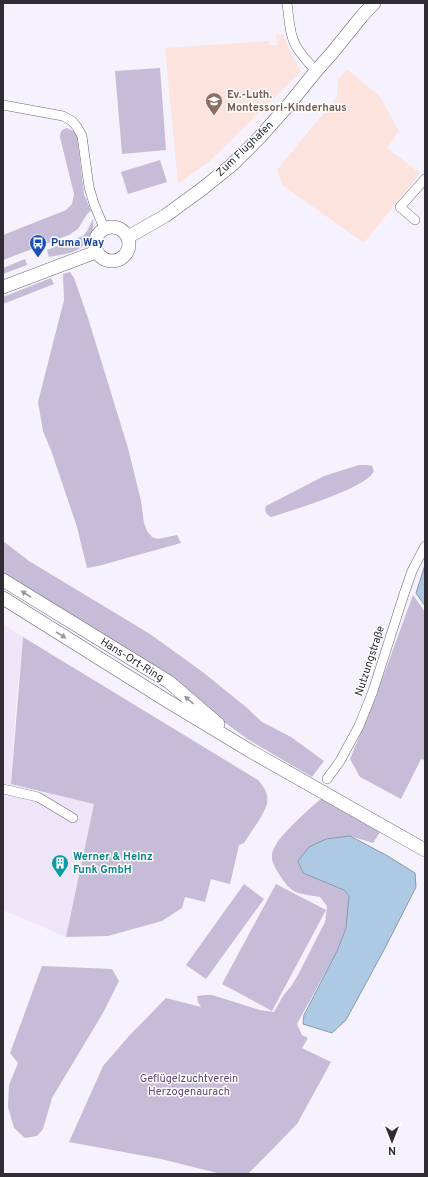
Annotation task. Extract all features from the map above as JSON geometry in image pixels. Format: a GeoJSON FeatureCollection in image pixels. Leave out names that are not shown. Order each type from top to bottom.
{"type":"FeatureCollection","features":[{"type":"Feature","properties":{"kind":"main road","name":"Zum Flughafen"},"geometry":{"type":"LineString","coordinates":[[128,237],[165,216],[233,164],[265,131],[374,3]]}},
{"type":"Feature","properties":{"kind":"main road"},"geometry":{"type":"LineString","coordinates":[[115,227],[125,232],[128,237],[130,242],[127,253],[119,260],[108,261],[103,259],[96,252],[96,236],[104,228],[115,227]]}},
{"type":"Feature","properties":{"kind":"main road"},"geometry":{"type":"LineString","coordinates":[[3,287],[96,252]]}},
{"type":"Feature","properties":{"kind":"main road","name":"Hans-Ort-Ring"},"geometry":{"type":"LineString","coordinates":[[3,580],[168,682],[252,752]]}},
{"type":"Feature","properties":{"kind":"main road","name":"Hans-Ort-Ring"},"geometry":{"type":"LineString","coordinates":[[3,598],[252,752],[425,850]]}},
{"type":"Feature","properties":{"kind":"street"},"geometry":{"type":"LineString","coordinates":[[287,3],[293,39],[296,46],[316,71]]}},
{"type":"Feature","properties":{"kind":"street"},"geometry":{"type":"LineString","coordinates":[[4,106],[63,116],[72,121],[77,127],[82,136],[89,187],[104,228]]}},
{"type":"Feature","properties":{"kind":"street"},"geometry":{"type":"LineString","coordinates":[[415,220],[400,207],[425,179]]}},
{"type":"Feature","properties":{"kind":"street","name":"Nutzungstraße"},"geometry":{"type":"LineString","coordinates":[[327,779],[340,761],[359,726],[373,691],[410,577],[425,546]]}},
{"type":"Feature","properties":{"kind":"street"},"geometry":{"type":"LineString","coordinates":[[3,789],[38,797],[73,818]]}},
{"type":"Feature","properties":{"kind":"shaded area","name":"Ev.-Luth. Montessori-Kinderhaus"},"geometry":{"type":"Polygon","coordinates":[[[276,35],[284,35],[290,52],[301,71],[211,160],[178,184],[165,48],[269,41],[269,45],[277,45],[276,35]]]}},
{"type":"Feature","properties":{"kind":"shaded area"},"geometry":{"type":"Polygon","coordinates":[[[347,69],[380,97],[399,131],[387,148],[420,173],[364,243],[282,185],[277,170],[337,97],[338,80],[347,69]]]}},
{"type":"Feature","properties":{"kind":"shaded area"},"geometry":{"type":"Polygon","coordinates":[[[3,625],[23,637],[16,704],[11,783],[94,804],[66,937],[3,910],[3,625]]]}},
{"type":"Feature","properties":{"kind":"green space"},"geometry":{"type":"Polygon","coordinates":[[[160,68],[166,150],[122,154],[115,71],[160,68]]]}},
{"type":"Feature","properties":{"kind":"green space"},"geometry":{"type":"Polygon","coordinates":[[[67,128],[75,132],[77,136],[84,194],[91,211],[87,214],[78,229],[69,235],[3,260],[3,235],[66,210],[72,204],[74,194],[60,137],[62,131],[67,128]]]}},
{"type":"Feature","properties":{"kind":"green space"},"geometry":{"type":"Polygon","coordinates":[[[160,160],[167,182],[128,194],[121,172],[160,160]]]}},
{"type":"Feature","properties":{"kind":"green space"},"geometry":{"type":"Polygon","coordinates":[[[93,219],[91,235],[87,242],[78,250],[49,257],[47,250],[83,236],[93,219]]]}},
{"type":"Feature","properties":{"kind":"green space"},"geometry":{"type":"Polygon","coordinates":[[[25,259],[27,265],[3,274],[3,268],[25,259]]]}},
{"type":"Feature","properties":{"kind":"green space"},"geometry":{"type":"Polygon","coordinates":[[[70,272],[74,278],[88,318],[128,448],[147,531],[152,537],[158,539],[177,535],[181,543],[87,568],[77,527],[43,431],[38,402],[64,300],[63,274],[70,272]]]}},
{"type":"Feature","properties":{"kind":"green space"},"geometry":{"type":"Polygon","coordinates":[[[51,278],[54,284],[3,304],[3,297],[51,278]]]}},
{"type":"Feature","properties":{"kind":"green space"},"geometry":{"type":"Polygon","coordinates":[[[359,465],[372,466],[374,471],[369,478],[345,491],[275,516],[271,517],[266,512],[266,506],[324,476],[359,465]]]}},
{"type":"Feature","properties":{"kind":"green space"},"geometry":{"type":"Polygon","coordinates":[[[3,541],[29,561],[150,634],[204,673],[262,722],[291,737],[324,761],[312,777],[249,740],[206,709],[3,573],[3,541]]]}},
{"type":"Feature","properties":{"kind":"green space"},"geometry":{"type":"Polygon","coordinates":[[[413,595],[425,612],[425,760],[421,759],[401,799],[360,777],[350,759],[376,696],[413,595]]]}},
{"type":"Feature","properties":{"kind":"green space"},"geometry":{"type":"Polygon","coordinates":[[[23,637],[258,780],[266,791],[266,806],[258,822],[244,843],[239,845],[230,884],[211,879],[205,902],[185,897],[182,908],[162,921],[108,936],[66,937],[94,804],[11,784],[23,637]]]}},
{"type":"Feature","properties":{"kind":"green space","name":"Geflügelzuchtverein Herzogenaurach"},"geometry":{"type":"Polygon","coordinates":[[[323,797],[382,829],[373,843],[350,836],[303,873],[344,890],[349,896],[349,905],[346,928],[337,951],[297,1024],[302,1035],[308,1038],[302,1048],[331,1062],[297,1124],[248,1174],[221,1174],[161,1159],[69,1142],[103,1066],[129,1036],[166,998],[201,1007],[197,996],[212,995],[260,1010],[274,1012],[299,973],[325,922],[327,906],[320,897],[300,894],[288,886],[275,867],[272,854],[279,840],[286,832],[323,797]]]}},
{"type":"Feature","properties":{"kind":"green space"},"geometry":{"type":"Polygon","coordinates":[[[244,884],[264,899],[206,979],[186,965],[244,884]]]}},
{"type":"Feature","properties":{"kind":"green space"},"geometry":{"type":"Polygon","coordinates":[[[276,884],[326,910],[272,1011],[222,984],[276,884]]]}},
{"type":"Feature","properties":{"kind":"green space"},"geometry":{"type":"Polygon","coordinates":[[[42,966],[112,969],[119,981],[103,1013],[52,1098],[43,1129],[37,1136],[25,1138],[14,1128],[8,1107],[9,1085],[18,1063],[10,1053],[42,966]]]}},
{"type":"Feature","properties":{"kind":"water"},"geometry":{"type":"Polygon","coordinates":[[[425,565],[425,606],[416,593],[425,565]]]}},
{"type":"Feature","properties":{"kind":"water"},"geometry":{"type":"Polygon","coordinates":[[[350,836],[386,855],[415,873],[416,887],[346,1020],[332,1033],[303,1024],[304,1015],[337,951],[346,928],[349,896],[344,890],[303,873],[298,861],[309,847],[326,839],[350,836]]]}},
{"type":"Feature","properties":{"kind":"place","name":"Ev.-Luth. Montessori-Kinderhaus"},"geometry":{"type":"Point","coordinates":[214,116]}},
{"type":"Feature","properties":{"kind":"place","name":"Puma Way"},"geometry":{"type":"Point","coordinates":[38,258]}},
{"type":"Feature","properties":{"kind":"place","name":"Werner & Heinz Funk GmbH"},"geometry":{"type":"Point","coordinates":[60,878]}}]}
